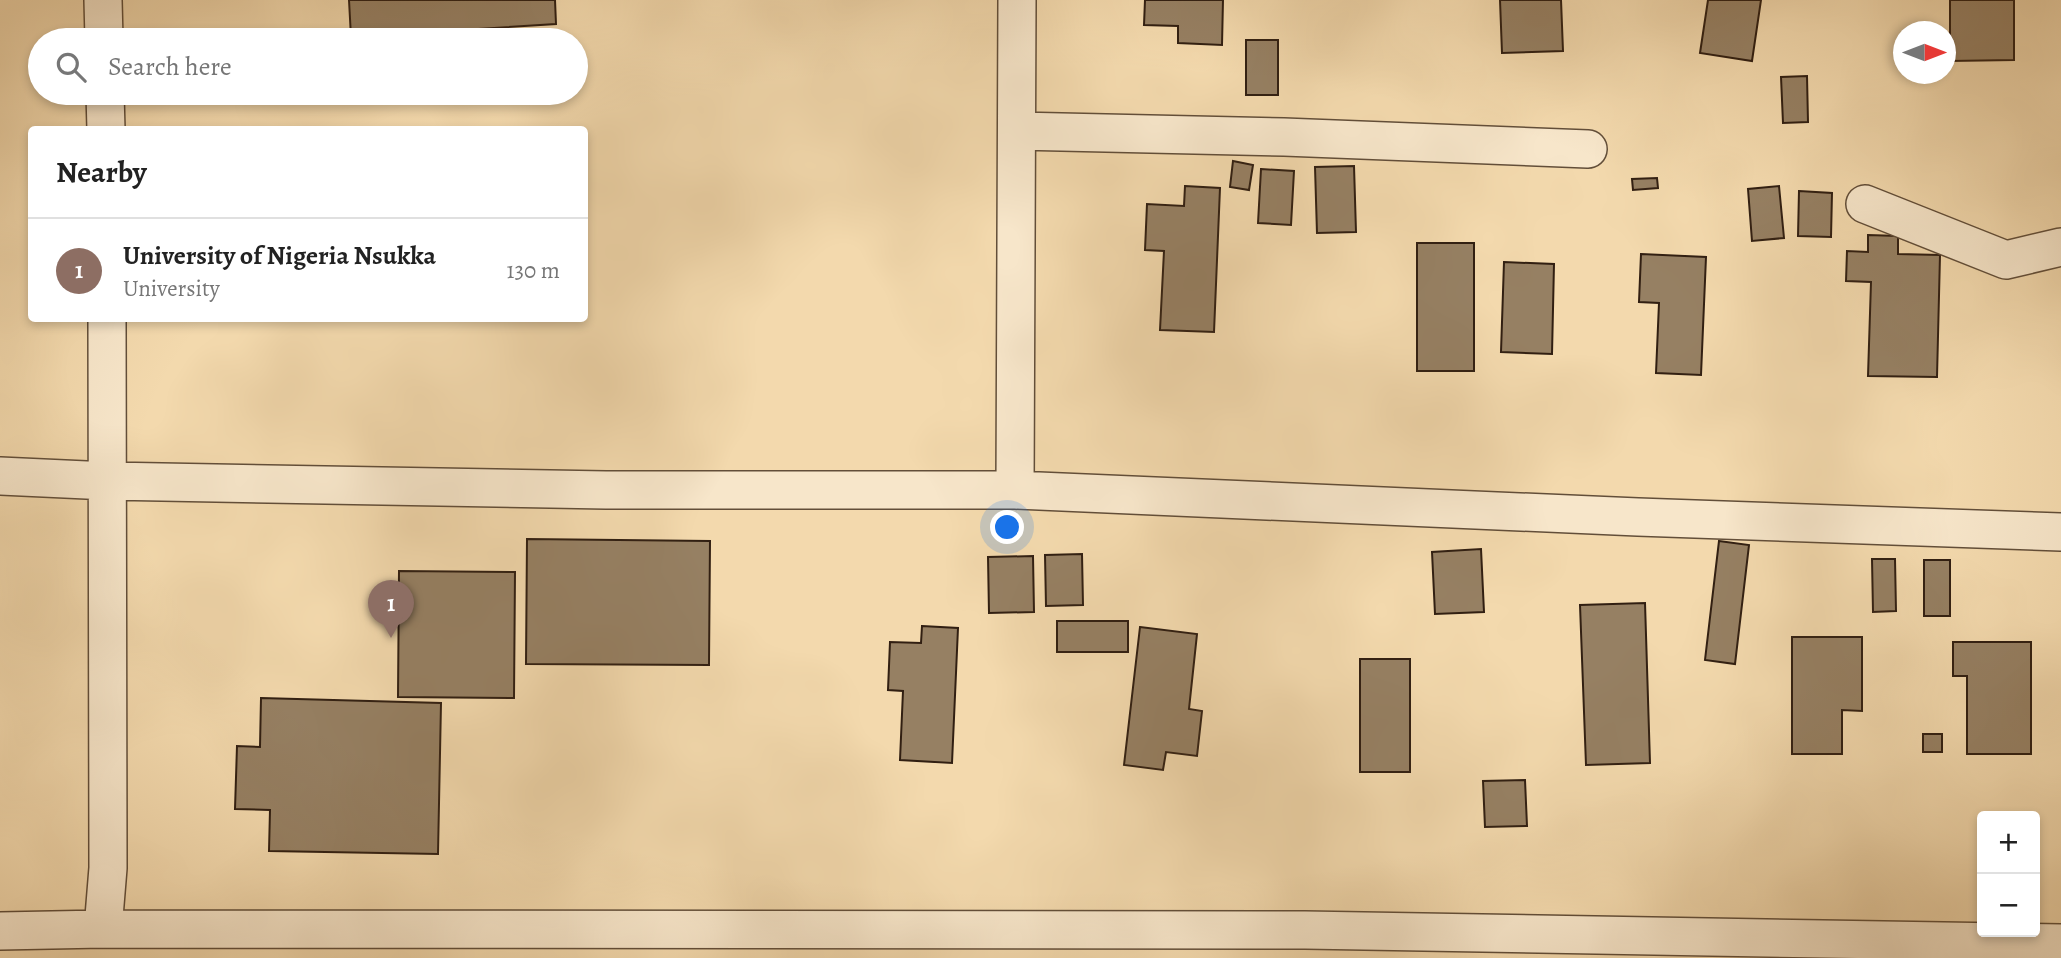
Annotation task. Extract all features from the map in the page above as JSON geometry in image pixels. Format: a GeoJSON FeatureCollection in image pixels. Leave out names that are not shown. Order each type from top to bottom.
{"type":"FeatureCollection","features":[{"type":"Feature","properties":{"kind":"street"},"geometry":{"type":"LineString","coordinates":[[103,0],[104,28]]}},
{"type":"Feature","properties":{"kind":"street"},"geometry":{"type":"LineString","coordinates":[[1015,490],[1017,0]]}},
{"type":"Feature","properties":{"kind":"street"},"geometry":{"type":"LineString","coordinates":[[105,105],[106,126]]}},
{"type":"Feature","properties":{"kind":"street"},"geometry":{"type":"LineString","coordinates":[[1017,131],[1284,137],[1588,149]]}},
{"type":"Feature","properties":{"kind":"street"},"geometry":{"type":"LineString","coordinates":[[1865,204],[2006,260],[2061,247]]}},
{"type":"Feature","properties":{"kind":"street"},"geometry":{"type":"LineString","coordinates":[[103,929],[108,868],[107,322]]}},
{"type":"Feature","properties":{"kind":"street"},"geometry":{"type":"LineString","coordinates":[[0,476],[108,481],[606,490],[1015,490],[1610,516],[2061,532]]}},
{"type":"Feature","properties":{"kind":"street"},"geometry":{"type":"LineString","coordinates":[[0,931],[103,929],[783,944],[1724,947],[2061,943]]}},
{"type":"Feature","properties":{"kind":"building"},"geometry":{"type":"Polygon","coordinates":[[[349,0],[555,0],[556,24],[493,28],[351,28],[349,0]]]}},
{"type":"Feature","properties":{"kind":"building"},"geometry":{"type":"Polygon","coordinates":[[[1145,0],[1223,0],[1222,45],[1178,43],[1178,26],[1144,25],[1145,0]]]}},
{"type":"Feature","properties":{"kind":"building"},"geometry":{"type":"Polygon","coordinates":[[[1500,0],[1561,0],[1563,51],[1502,53],[1500,0]]]}},
{"type":"Feature","properties":{"kind":"building"},"geometry":{"type":"Polygon","coordinates":[[[1708,0],[1761,0],[1752,61],[1700,53],[1708,0]]]}},
{"type":"Feature","properties":{"kind":"building"},"geometry":{"type":"Polygon","coordinates":[[[1950,0],[2014,0],[2014,60],[1956,61],[1956,21],[1950,21],[1950,0]]]}},
{"type":"Feature","properties":{"kind":"building"},"geometry":{"type":"Polygon","coordinates":[[[1246,40],[1278,40],[1278,95],[1246,95],[1246,40]]]}},
{"type":"Feature","properties":{"kind":"building"},"geometry":{"type":"Polygon","coordinates":[[[1807,76],[1808,122],[1783,123],[1781,77],[1807,76]]]}},
{"type":"Feature","properties":{"kind":"building"},"geometry":{"type":"Polygon","coordinates":[[[1233,161],[1253,165],[1249,190],[1230,187],[1233,161]]]}},
{"type":"Feature","properties":{"kind":"building"},"geometry":{"type":"Polygon","coordinates":[[[1354,166],[1356,232],[1317,233],[1315,167],[1354,166]]]}},
{"type":"Feature","properties":{"kind":"building"},"geometry":{"type":"Polygon","coordinates":[[[1261,169],[1294,171],[1291,225],[1258,223],[1261,169]]]}},
{"type":"Feature","properties":{"kind":"building"},"geometry":{"type":"Polygon","coordinates":[[[1657,178],[1658,188],[1633,190],[1632,179],[1657,178]]]}},
{"type":"Feature","properties":{"kind":"building"},"geometry":{"type":"Polygon","coordinates":[[[1185,186],[1220,188],[1214,332],[1160,330],[1164,251],[1145,250],[1147,204],[1184,206],[1185,186]]]}},
{"type":"Feature","properties":{"kind":"building"},"geometry":{"type":"Polygon","coordinates":[[[1779,186],[1784,238],[1752,241],[1748,189],[1779,186]]]}},
{"type":"Feature","properties":{"kind":"building"},"geometry":{"type":"Polygon","coordinates":[[[1799,191],[1832,193],[1831,237],[1798,236],[1799,191]]]}},
{"type":"Feature","properties":{"kind":"building"},"geometry":{"type":"Polygon","coordinates":[[[1868,235],[1898,236],[1898,254],[1940,255],[1937,377],[1868,376],[1871,282],[1846,281],[1847,251],[1868,252],[1868,235]]]}},
{"type":"Feature","properties":{"kind":"building"},"geometry":{"type":"Polygon","coordinates":[[[1417,243],[1474,243],[1474,371],[1417,371],[1417,243]]]}},
{"type":"Feature","properties":{"kind":"building"},"geometry":{"type":"Polygon","coordinates":[[[1641,254],[1706,257],[1701,375],[1656,373],[1659,303],[1639,302],[1641,254]]]}},
{"type":"Feature","properties":{"kind":"building"},"geometry":{"type":"Polygon","coordinates":[[[1504,262],[1554,264],[1552,354],[1501,352],[1504,262]]]}},
{"type":"Feature","properties":{"kind":"building"},"geometry":{"type":"Polygon","coordinates":[[[527,539],[710,541],[709,665],[526,664],[527,539]]]}},
{"type":"Feature","properties":{"kind":"building"},"geometry":{"type":"Polygon","coordinates":[[[1719,541],[1749,545],[1735,664],[1705,660],[1719,541]]]}},
{"type":"Feature","properties":{"kind":"building"},"geometry":{"type":"Polygon","coordinates":[[[1481,549],[1484,612],[1435,614],[1432,552],[1481,549]]]}},
{"type":"Feature","properties":{"kind":"building"},"geometry":{"type":"Polygon","coordinates":[[[1082,554],[1083,605],[1046,606],[1045,555],[1082,554]]]}},
{"type":"Feature","properties":{"kind":"building"},"geometry":{"type":"Polygon","coordinates":[[[1033,556],[1034,612],[989,613],[988,557],[1033,556]]]}},
{"type":"Feature","properties":{"kind":"building"},"geometry":{"type":"Polygon","coordinates":[[[1872,559],[1895,559],[1896,611],[1873,612],[1872,559]]]}},
{"type":"Feature","properties":{"kind":"building"},"geometry":{"type":"Polygon","coordinates":[[[1924,560],[1950,560],[1950,616],[1924,616],[1924,560]]]}},
{"type":"Feature","properties":{"kind":"building"},"geometry":{"type":"Polygon","coordinates":[[[399,571],[515,572],[514,698],[398,697],[399,571]]]}},
{"type":"Feature","properties":{"kind":"building"},"geometry":{"type":"Polygon","coordinates":[[[1645,603],[1650,763],[1586,765],[1580,605],[1645,603]]]}},
{"type":"Feature","properties":{"kind":"building"},"geometry":{"type":"Polygon","coordinates":[[[1057,621],[1128,621],[1128,652],[1057,652],[1057,621]]]}},
{"type":"Feature","properties":{"kind":"building"},"geometry":{"type":"Polygon","coordinates":[[[922,626],[958,628],[952,763],[900,760],[903,691],[888,690],[890,642],[921,643],[922,626]]]}},
{"type":"Feature","properties":{"kind":"building"},"geometry":{"type":"Polygon","coordinates":[[[1140,627],[1197,634],[1189,709],[1202,711],[1197,756],[1166,752],[1163,770],[1124,765],[1140,627]]]}},
{"type":"Feature","properties":{"kind":"building"},"geometry":{"type":"Polygon","coordinates":[[[1792,637],[1862,637],[1862,711],[1842,710],[1842,754],[1792,754],[1792,637]]]}},
{"type":"Feature","properties":{"kind":"building"},"geometry":{"type":"Polygon","coordinates":[[[1953,642],[2031,642],[2031,754],[1967,754],[1967,676],[1953,676],[1953,642]]]}},
{"type":"Feature","properties":{"kind":"building"},"geometry":{"type":"Polygon","coordinates":[[[1360,659],[1410,659],[1410,772],[1360,772],[1360,659]]]}},
{"type":"Feature","properties":{"kind":"building"},"geometry":{"type":"Polygon","coordinates":[[[261,698],[441,703],[438,854],[269,851],[270,810],[235,809],[237,746],[260,747],[261,698]]]}},
{"type":"Feature","properties":{"kind":"building"},"geometry":{"type":"Polygon","coordinates":[[[1923,734],[1942,734],[1942,752],[1923,752],[1923,734]]]}},
{"type":"Feature","properties":{"kind":"building"},"geometry":{"type":"Polygon","coordinates":[[[1525,780],[1527,826],[1485,827],[1483,781],[1525,780]]]}},
{"type":"Feature","properties":{"kind":"place","name":"University of Nigeria Nsukka"},"geometry":{"type":"Point","coordinates":[391,638]}}]}
